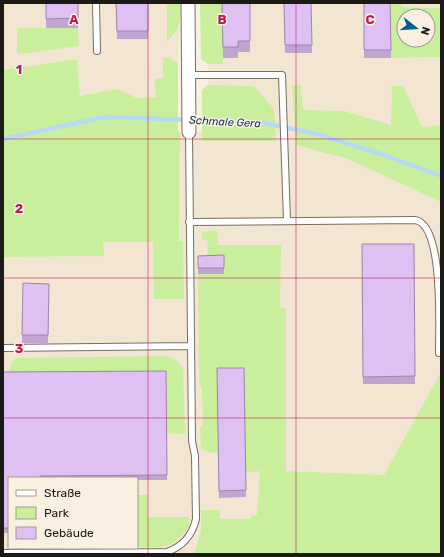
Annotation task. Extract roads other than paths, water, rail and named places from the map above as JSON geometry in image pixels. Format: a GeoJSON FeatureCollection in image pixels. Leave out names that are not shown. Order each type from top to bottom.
{"type":"FeatureCollection","features":[{"type":"Feature","properties":{"kind":"street"},"geometry":{"type":"LineString","coordinates":[[188,3],[189,132]]}},
{"type":"Feature","properties":{"kind":"lane"},"geometry":{"type":"LineString","coordinates":[[96,3],[97,51]]}},
{"type":"Feature","properties":{"kind":"lane"},"geometry":{"type":"LineString","coordinates":[[188,75],[282,75],[286,143],[287,221]]}},
{"type":"Feature","properties":{"kind":"lane"},"geometry":{"type":"LineString","coordinates":[[3,553],[167,552],[178,548],[194,529],[196,519],[191,346],[189,132]]}},
{"type":"Feature","properties":{"kind":"lane"},"geometry":{"type":"LineString","coordinates":[[189,222],[415,220],[423,222],[432,235],[439,274],[439,353]]}},
{"type":"Feature","properties":{"kind":"lane"},"geometry":{"type":"LineString","coordinates":[[3,348],[191,346]]}},
{"type":"Feature","properties":{"kind":"waterway","name":"Schmale Gera"},"geometry":{"type":"LineString","coordinates":[[3,139],[104,117],[259,122],[317,134],[381,154],[441,176]]}}]}
